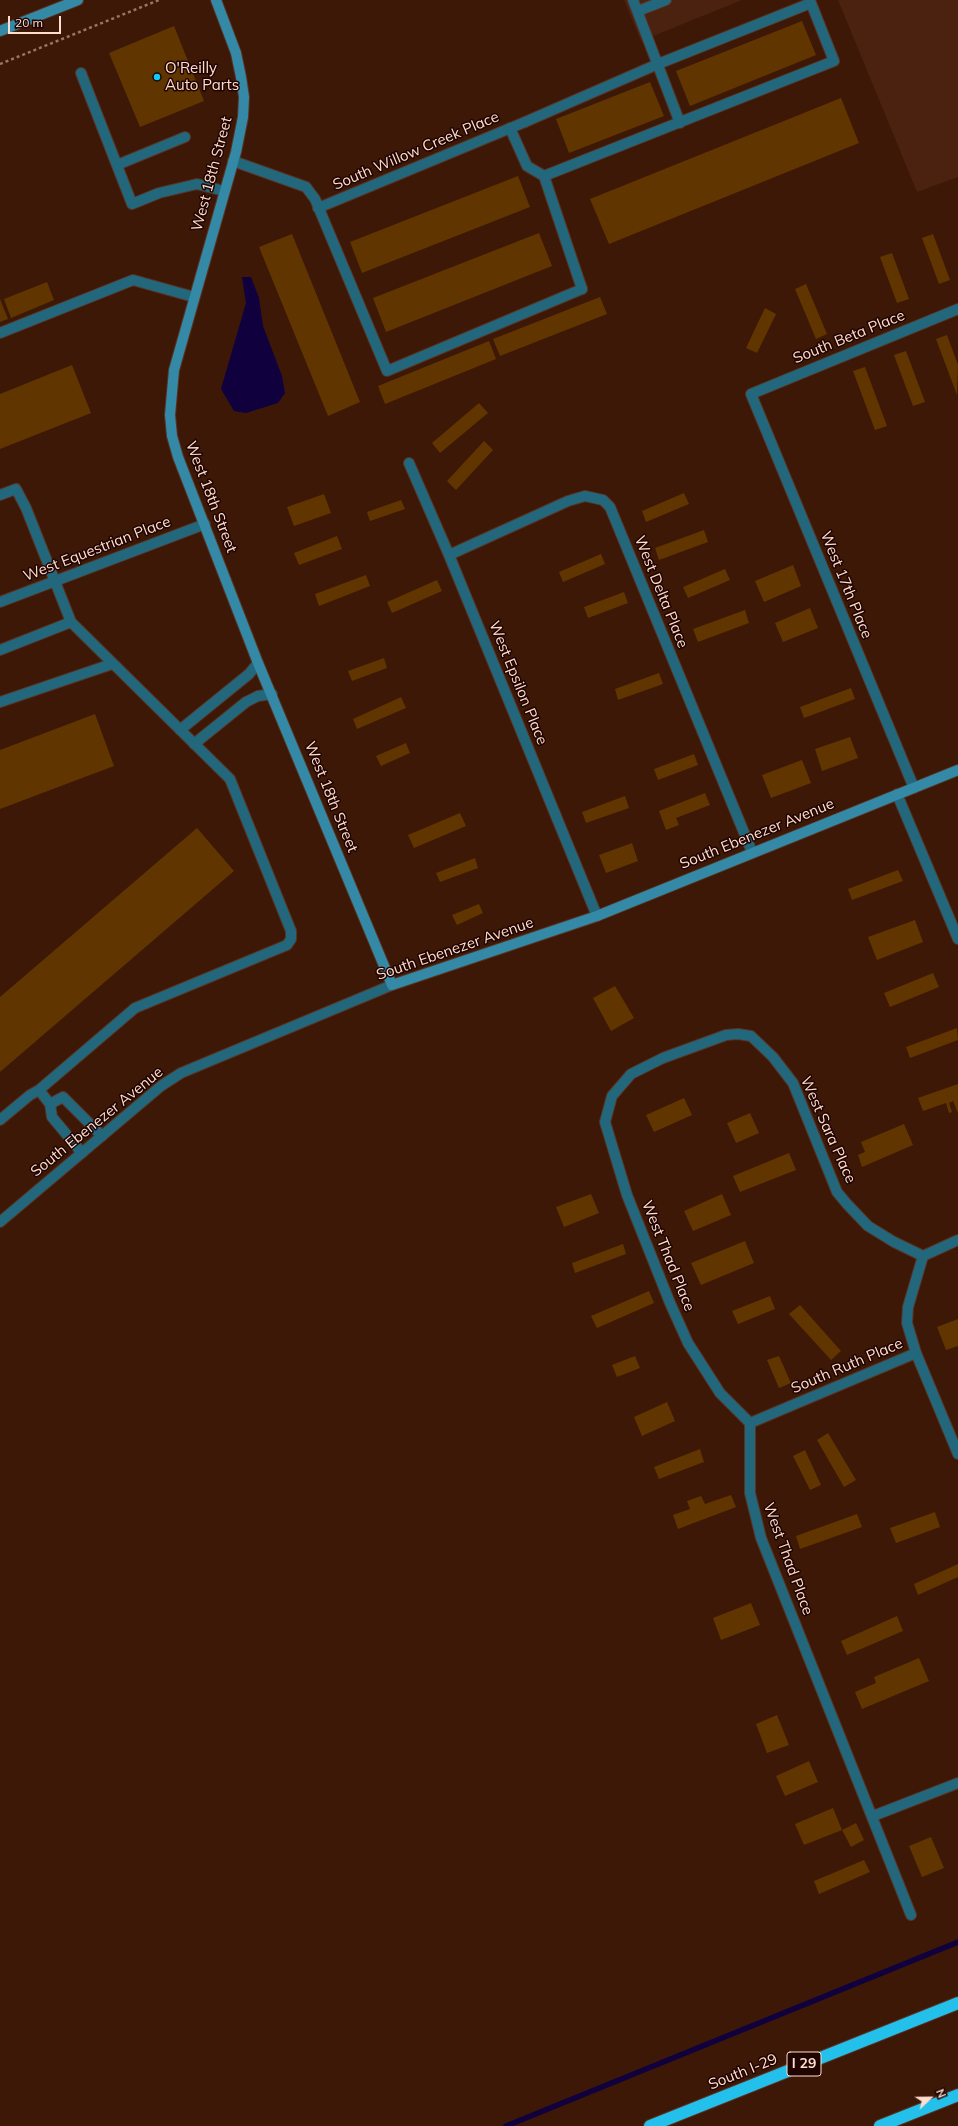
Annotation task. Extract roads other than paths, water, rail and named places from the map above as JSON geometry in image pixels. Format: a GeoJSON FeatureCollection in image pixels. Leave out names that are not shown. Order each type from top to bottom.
{"type":"FeatureCollection","features":[{"type":"Feature","properties":{"kind":"highway","name":"South I-29"},"geometry":{"type":"LineString","coordinates":[[650,2126],[958,2003]]}},
{"type":"Feature","properties":{"kind":"highway"},"geometry":{"type":"LineString","coordinates":[[880,2126],[958,2095]]}},
{"type":"Feature","properties":{"kind":"street"},"geometry":{"type":"LineString","coordinates":[[0,31],[78,0]]}},
{"type":"Feature","properties":{"kind":"street","name":"West 18th Street"},"geometry":{"type":"LineString","coordinates":[[216,0],[236,53],[244,97],[243,117],[233,162],[174,370],[170,415],[172,436],[178,457],[258,663],[392,985]]}},
{"type":"Feature","properties":{"kind":"street"},"geometry":{"type":"LineString","coordinates":[[544,176],[680,123],[633,0]]}},
{"type":"Feature","properties":{"kind":"street"},"geometry":{"type":"LineString","coordinates":[[638,11],[666,0]]}},
{"type":"Feature","properties":{"kind":"street","name":"South Willow Creek Place"},"geometry":{"type":"LineString","coordinates":[[318,208],[525,122],[658,64],[812,3],[834,61],[680,123]]}},
{"type":"Feature","properties":{"kind":"street"},"geometry":{"type":"LineString","coordinates":[[81,73],[132,204],[159,193],[197,184],[224,191]]}},
{"type":"Feature","properties":{"kind":"street"},"geometry":{"type":"LineString","coordinates":[[233,162],[306,187],[318,208],[387,371],[582,289],[544,176],[527,166],[510,128]]}},
{"type":"Feature","properties":{"kind":"street"},"geometry":{"type":"LineString","coordinates":[[117,165],[185,137]]}},
{"type":"Feature","properties":{"kind":"street"},"geometry":{"type":"LineString","coordinates":[[0,333],[133,280],[194,296]]}},
{"type":"Feature","properties":{"kind":"street","name":"South Beta Place"},"geometry":{"type":"LineString","coordinates":[[751,394],[958,309]]}},
{"type":"Feature","properties":{"kind":"street","name":"West 17th Place"},"geometry":{"type":"LineString","coordinates":[[751,394],[914,788]]}},
{"type":"Feature","properties":{"kind":"street","name":"West Epsilon Place"},"geometry":{"type":"LineString","coordinates":[[409,463],[449,555],[597,916]]}},
{"type":"Feature","properties":{"kind":"street"},"geometry":{"type":"LineString","coordinates":[[0,495],[16,489],[26,508],[71,622],[230,779],[291,930],[291,939],[287,945],[136,1008],[39,1090],[30,1095],[0,1120]]}},
{"type":"Feature","properties":{"kind":"street","name":"West Delta Place"},"geometry":{"type":"LineString","coordinates":[[449,555],[568,501],[585,496],[603,500],[610,507],[752,852]]}},
{"type":"Feature","properties":{"kind":"street","name":"West Equestrian Place"},"geometry":{"type":"LineString","coordinates":[[0,602],[205,524]]}},
{"type":"Feature","properties":{"kind":"street"},"geometry":{"type":"LineString","coordinates":[[0,650],[71,622]]}},
{"type":"Feature","properties":{"kind":"street"},"geometry":{"type":"LineString","coordinates":[[180,730],[249,674],[258,663]]}},
{"type":"Feature","properties":{"kind":"street"},"geometry":{"type":"LineString","coordinates":[[0,702],[112,664]]}},
{"type":"Feature","properties":{"kind":"street"},"geometry":{"type":"LineString","coordinates":[[194,744],[246,702],[258,696],[272,694]]}},
{"type":"Feature","properties":{"kind":"street","name":"South Ebenezer Avenue"},"geometry":{"type":"LineString","coordinates":[[0,1222],[161,1086],[181,1073],[392,985],[597,916],[752,852],[958,770]]}},
{"type":"Feature","properties":{"kind":"street"},"geometry":{"type":"LineString","coordinates":[[897,794],[958,939]]}},
{"type":"Feature","properties":{"kind":"street","name":"West Thad Place"},"geometry":{"type":"LineString","coordinates":[[751,1036],[738,1034],[726,1035],[650,1064],[631,1074],[619,1086],[612,1096],[605,1122],[627,1195],[688,1343],[720,1393],[750,1423],[750,1493],[761,1538],[873,1816],[911,1915]]}},
{"type":"Feature","properties":{"kind":"street","name":"West Sara Place"},"geometry":{"type":"LineString","coordinates":[[751,1036],[773,1058],[793,1083],[837,1192],[846,1204],[868,1226],[894,1242],[923,1256]]}},
{"type":"Feature","properties":{"kind":"street"},"geometry":{"type":"LineString","coordinates":[[39,1090],[50,1104],[52,1117],[82,1153]]}},
{"type":"Feature","properties":{"kind":"street"},"geometry":{"type":"LineString","coordinates":[[50,1104],[64,1097],[102,1136]]}},
{"type":"Feature","properties":{"kind":"street"},"geometry":{"type":"LineString","coordinates":[[923,1256],[958,1240]]}},
{"type":"Feature","properties":{"kind":"street","name":"South Ruth Place"},"geometry":{"type":"LineString","coordinates":[[750,1423],[916,1353],[907,1323],[908,1307],[923,1256]]}},
{"type":"Feature","properties":{"kind":"street"},"geometry":{"type":"LineString","coordinates":[[916,1353],[958,1454]]}},
{"type":"Feature","properties":{"kind":"street"},"geometry":{"type":"LineString","coordinates":[[873,1816],[958,1783]]}},
{"type":"Feature","properties":{"kind":"waterway"},"geometry":{"type":"LineString","coordinates":[[506,2126],[958,1942]]}},
{"type":"Feature","properties":{"kind":"place","name":"O'Reilly Auto Parts"},"geometry":{"type":"Point","coordinates":[157,77]}}]}
